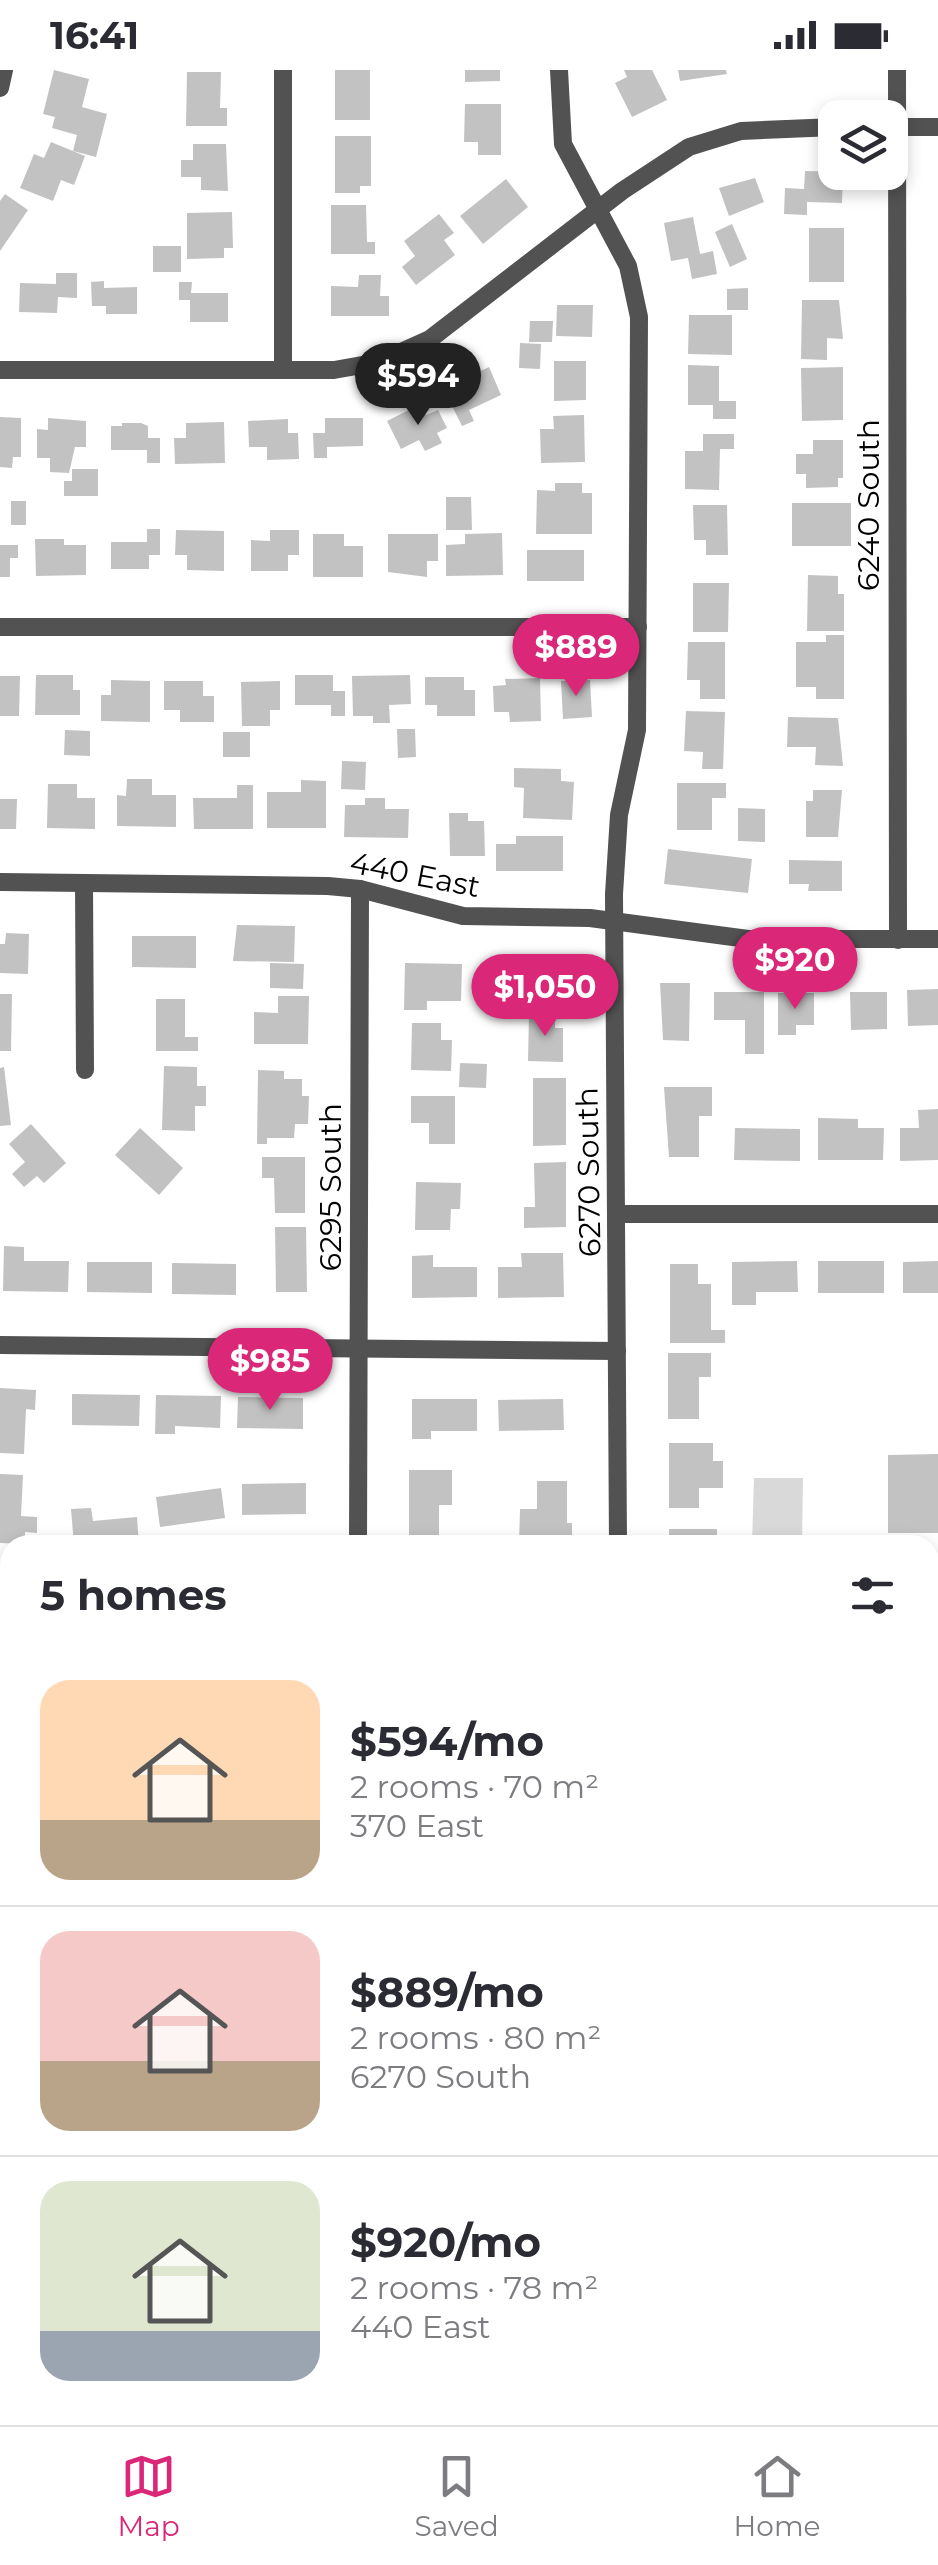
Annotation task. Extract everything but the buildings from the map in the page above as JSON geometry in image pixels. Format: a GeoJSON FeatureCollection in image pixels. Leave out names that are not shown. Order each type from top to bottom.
{"type":"FeatureCollection","features":[{"type":"Feature","properties":{"kind":"street"},"geometry":{"type":"LineString","coordinates":[[0,88],[4,70]]}},
{"type":"Feature","properties":{"kind":"street"},"geometry":{"type":"LineString","coordinates":[[282,70],[283,369]]}},
{"type":"Feature","properties":{"kind":"street","name":"6270 South"},"geometry":{"type":"LineString","coordinates":[[559,70],[564,144],[628,266],[639,316],[638,730],[615,845],[618,1535]]}},
{"type":"Feature","properties":{"kind":"street","name":"6240 South"},"geometry":{"type":"LineString","coordinates":[[895,100],[897,70]]}},
{"type":"Feature","properties":{"kind":"street"},"geometry":{"type":"LineString","coordinates":[[908,127],[938,127]]}},
{"type":"Feature","properties":{"kind":"street"},"geometry":{"type":"LineString","coordinates":[[0,370],[334,370],[408,352],[430,340],[668,159],[709,140],[764,128],[818,128]]}},
{"type":"Feature","properties":{"kind":"street","name":"6240 South"},"geometry":{"type":"LineString","coordinates":[[893,190],[898,940]]}},
{"type":"Feature","properties":{"kind":"street"},"geometry":{"type":"LineString","coordinates":[[0,627],[638,627]]}},
{"type":"Feature","properties":{"kind":"street","name":"440 East"},"geometry":{"type":"LineString","coordinates":[[0,882],[360,889],[463,916],[614,920],[710,936],[938,940]]}},
{"type":"Feature","properties":{"kind":"street"},"geometry":{"type":"LineString","coordinates":[[84,883],[85,1070]]}},
{"type":"Feature","properties":{"kind":"street","name":"6295 South"},"geometry":{"type":"LineString","coordinates":[[358,1535],[360,889]]}},
{"type":"Feature","properties":{"kind":"street"},"geometry":{"type":"LineString","coordinates":[[618,1214],[938,1214]]}},
{"type":"Feature","properties":{"kind":"street"},"geometry":{"type":"LineString","coordinates":[[0,1345],[617,1351]]}},
{"type":"Feature","properties":{"kind":"shaded area"},"geometry":{"type":"Polygon","coordinates":[[[754,1478],[803,1478],[802,1535],[752,1535],[754,1478]]]}}]}
